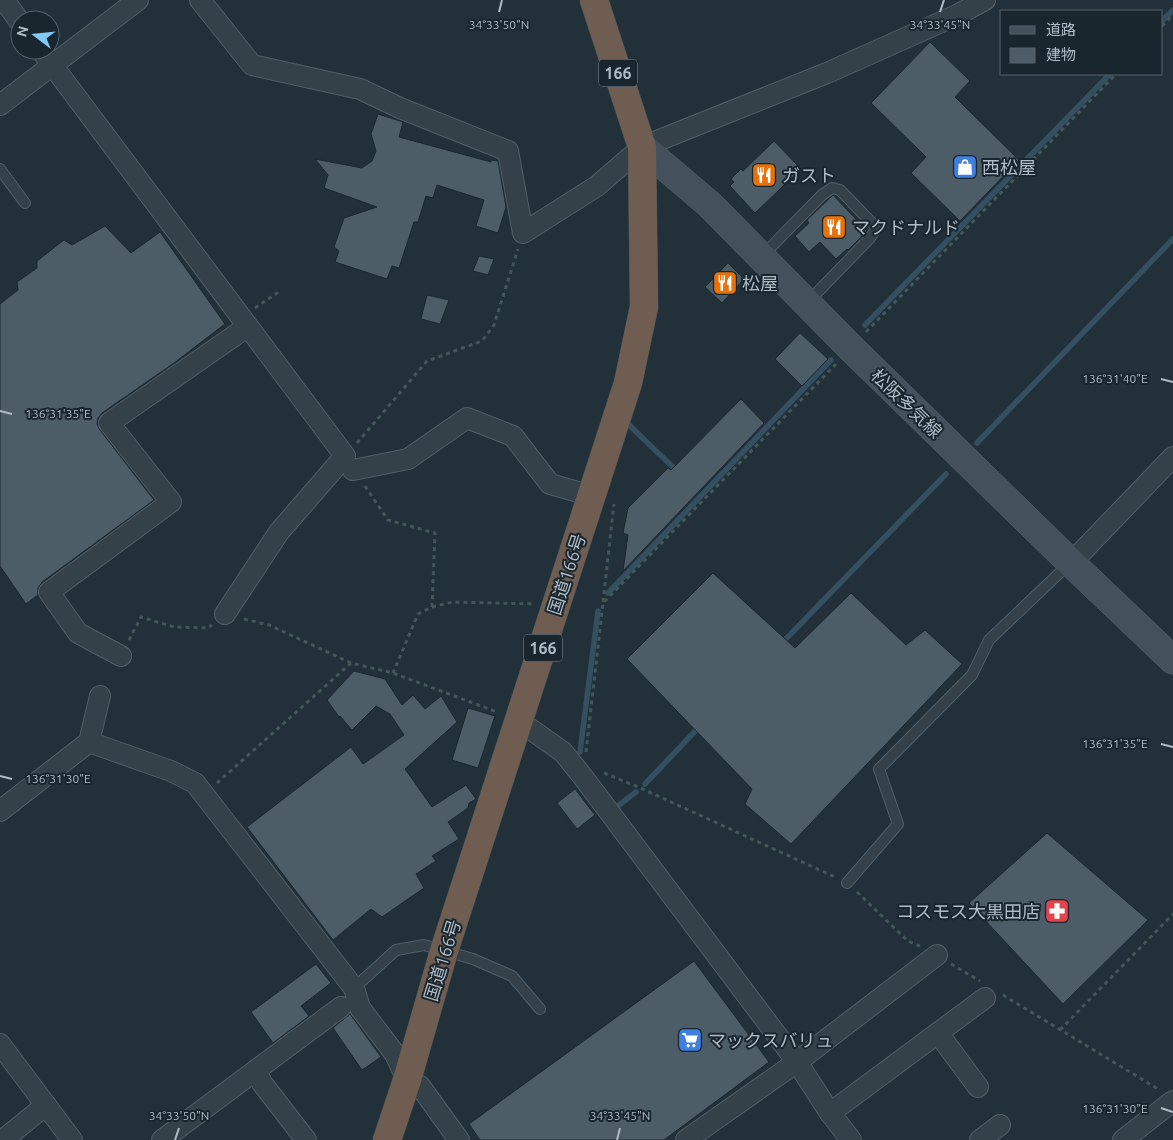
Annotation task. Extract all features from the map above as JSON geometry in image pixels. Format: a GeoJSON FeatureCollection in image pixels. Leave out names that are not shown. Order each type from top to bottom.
{"type":"FeatureCollection","features":[{"type":"Feature","properties":{"kind":"highway","name":"国道166号"},"geometry":{"type":"LineString","coordinates":[[387,1140],[407,1080],[444,952],[628,383],[644,307],[642,147],[594,0]]}},
{"type":"Feature","properties":{"kind":"main road","name":"松阪多気線"},"geometry":{"type":"LineString","coordinates":[[642,147],[710,205],[851,348],[1070,563],[1173,660]]}},
{"type":"Feature","properties":{"kind":"street"},"geometry":{"type":"LineString","coordinates":[[60,48],[138,0]]}},
{"type":"Feature","properties":{"kind":"street"},"geometry":{"type":"LineString","coordinates":[[200,0],[252,65],[360,89],[400,108],[508,150],[523,233],[597,186],[642,147],[827,73],[957,15],[985,0]]}},
{"type":"Feature","properties":{"kind":"street"},"geometry":{"type":"LineString","coordinates":[[0,105],[43,60]]}},
{"type":"Feature","properties":{"kind":"street"},"geometry":{"type":"LineString","coordinates":[[48,60],[349,463]]}},
{"type":"Feature","properties":{"kind":"street"},"geometry":{"type":"LineString","coordinates":[[121,656],[78,633],[48,592],[172,502],[109,423],[244,322]]}},
{"type":"Feature","properties":{"kind":"street"},"geometry":{"type":"LineString","coordinates":[[225,614],[279,532],[349,463],[408,459],[467,418],[513,436],[550,484],[593,491]]}},
{"type":"Feature","properties":{"kind":"street"},"geometry":{"type":"LineString","coordinates":[[1070,563],[1173,458]]}},
{"type":"Feature","properties":{"kind":"street"},"geometry":{"type":"LineString","coordinates":[[0,812],[88,742],[100,696]]}},
{"type":"Feature","properties":{"kind":"street"},"geometry":{"type":"LineString","coordinates":[[519,720],[563,752],[584,772],[798,1062],[830,1113],[851,1140]]}},
{"type":"Feature","properties":{"kind":"street"},"geometry":{"type":"LineString","coordinates":[[88,742],[171,771],[196,783],[354,988],[360,1008],[395,1054],[407,1080],[420,1086],[459,1140]]}},
{"type":"Feature","properties":{"kind":"street"},"geometry":{"type":"LineString","coordinates":[[686,1140],[798,1062],[937,955]]}},
{"type":"Feature","properties":{"kind":"street"},"geometry":{"type":"LineString","coordinates":[[830,1113],[938,1033],[989,991]]}},
{"type":"Feature","properties":{"kind":"street"},"geometry":{"type":"LineString","coordinates":[[162,1140],[341,1007]]}},
{"type":"Feature","properties":{"kind":"street"},"geometry":{"type":"LineString","coordinates":[[938,1033],[978,1087]]}},
{"type":"Feature","properties":{"kind":"street"},"geometry":{"type":"LineString","coordinates":[[0,1044],[72,1140]]}},
{"type":"Feature","properties":{"kind":"street"},"geometry":{"type":"LineString","coordinates":[[256,1070],[262,1084],[306,1140]]}},
{"type":"Feature","properties":{"kind":"street"},"geometry":{"type":"LineString","coordinates":[[1123,1140],[1169,1097]]}},
{"type":"Feature","properties":{"kind":"street"},"geometry":{"type":"LineString","coordinates":[[3,1140],[46,1105]]}},
{"type":"Feature","properties":{"kind":"street"},"geometry":{"type":"LineString","coordinates":[[980,1140],[1000,1125]]}},
{"type":"Feature","properties":{"kind":"lane"},"geometry":{"type":"LineString","coordinates":[[0,169],[25,203]]}},
{"type":"Feature","properties":{"kind":"lane"},"geometry":{"type":"LineString","coordinates":[[761,256],[822,195],[832,188],[840,190],[874,225],[876,229],[870,238],[806,303]]}},
{"type":"Feature","properties":{"kind":"lane"},"geometry":{"type":"LineString","coordinates":[[847,883],[898,824],[879,769],[972,675],[989,640],[1070,563]]}},
{"type":"Feature","properties":{"kind":"lane"},"geometry":{"type":"LineString","coordinates":[[341,1007],[354,988],[396,950],[424,945],[444,952],[473,958],[512,976],[540,1009]]}},
{"type":"Feature","properties":{"kind":"path"},"geometry":{"type":"LineString","coordinates":[[1163,25],[1173,15]]}},
{"type":"Feature","properties":{"kind":"path"},"geometry":{"type":"LineString","coordinates":[[602,603],[1115,75]]}},
{"type":"Feature","properties":{"kind":"path"},"geometry":{"type":"LineString","coordinates":[[432,607],[435,533],[388,520],[349,463],[427,361],[482,341],[494,325],[523,233]]}},
{"type":"Feature","properties":{"kind":"path"},"geometry":{"type":"LineString","coordinates":[[244,322],[280,291]]}},
{"type":"Feature","properties":{"kind":"path"},"geometry":{"type":"LineString","coordinates":[[593,491],[615,496],[584,772],[636,786],[847,883],[908,941],[937,955],[989,991],[1060,1030],[1169,1097]]}},
{"type":"Feature","properties":{"kind":"path"},"geometry":{"type":"LineString","coordinates":[[393,673],[418,614],[432,607],[454,602],[478,602],[524,603],[556,608]]}},
{"type":"Feature","properties":{"kind":"path"},"geometry":{"type":"LineString","coordinates":[[121,656],[141,618],[174,627],[208,628],[225,614],[269,625],[351,663],[393,673],[519,720]]}},
{"type":"Feature","properties":{"kind":"path"},"geometry":{"type":"LineString","coordinates":[[204,794],[351,663]]}},
{"type":"Feature","properties":{"kind":"path"},"geometry":{"type":"LineString","coordinates":[[1060,1030],[1173,914]]}},
{"type":"Feature","properties":{"kind":"building"},"geometry":{"type":"Polygon","coordinates":[[[930,42],[970,81],[955,97],[1019,160],[960,221],[911,173],[926,157],[871,103],[930,42]]]}},
{"type":"Feature","properties":{"kind":"building"},"geometry":{"type":"Polygon","coordinates":[[[378,114],[403,122],[399,137],[491,162],[491,160],[498,161],[506,207],[498,233],[476,226],[484,200],[437,185],[433,198],[426,196],[418,222],[414,222],[399,268],[392,266],[387,279],[335,262],[339,251],[334,247],[344,218],[377,207],[324,188],[328,175],[315,159],[362,168],[372,161],[376,151],[371,134],[378,114]]]}},
{"type":"Feature","properties":{"kind":"building","name":"ガスト"},"geometry":{"type":"Polygon","coordinates":[[[774,141],[801,169],[755,213],[730,186],[734,182],[731,179],[741,169],[743,171],[774,141]]]}},
{"type":"Feature","properties":{"kind":"building","name":"マクドナルド"},"geometry":{"type":"Polygon","coordinates":[[[833,195],[867,231],[836,259],[820,242],[809,252],[795,236],[809,223],[807,220],[833,195]]]}},
{"type":"Feature","properties":{"kind":"building"},"geometry":{"type":"Polygon","coordinates":[[[105,226],[131,253],[160,232],[225,324],[174,363],[102,413],[98,418],[97,424],[100,430],[154,500],[42,582],[38,588],[38,595],[26,604],[0,566],[0,304],[18,290],[17,282],[37,268],[37,261],[64,240],[72,245],[105,226]]]}},
{"type":"Feature","properties":{"kind":"building"},"geometry":{"type":"Polygon","coordinates":[[[479,256],[494,259],[488,275],[473,271],[479,256]]]}},
{"type":"Feature","properties":{"kind":"building","name":"松屋"},"geometry":{"type":"Polygon","coordinates":[[[728,263],[744,279],[722,303],[705,287],[728,263]]]}},
{"type":"Feature","properties":{"kind":"building"},"geometry":{"type":"Polygon","coordinates":[[[427,295],[449,300],[440,324],[421,319],[427,295]]]}},
{"type":"Feature","properties":{"kind":"building"},"geometry":{"type":"Polygon","coordinates":[[[800,333],[828,359],[802,386],[775,359],[800,333]]]}},
{"type":"Feature","properties":{"kind":"building"},"geometry":{"type":"Polygon","coordinates":[[[741,399],[764,423],[623,571],[628,535],[623,533],[628,508],[668,468],[671,470],[741,399]]]}},
{"type":"Feature","properties":{"kind":"building"},"geometry":{"type":"Polygon","coordinates":[[[713,573],[795,648],[851,593],[906,645],[925,630],[962,664],[791,844],[745,804],[752,789],[627,659],[713,573]]]}},
{"type":"Feature","properties":{"kind":"building"},"geometry":{"type":"Polygon","coordinates":[[[354,671],[385,679],[402,705],[413,695],[425,709],[441,696],[457,722],[405,769],[432,807],[466,785],[476,799],[469,803],[468,808],[448,822],[459,839],[432,856],[436,861],[416,874],[424,888],[382,917],[371,909],[333,940],[247,827],[351,747],[363,764],[404,735],[390,714],[376,706],[352,730],[339,717],[327,700],[354,671]]]}},
{"type":"Feature","properties":{"kind":"building"},"geometry":{"type":"Polygon","coordinates":[[[468,708],[495,716],[478,768],[452,760],[468,708]]]}},
{"type":"Feature","properties":{"kind":"building"},"geometry":{"type":"Polygon","coordinates":[[[575,789],[595,815],[577,829],[557,803],[575,789]]]}},
{"type":"Feature","properties":{"kind":"building","name":"コスモス大黒田店"},"geometry":{"type":"Polygon","coordinates":[[[1047,833],[1148,920],[1063,1004],[969,903],[1047,833]]]}},
{"type":"Feature","properties":{"kind":"building"},"geometry":{"type":"Polygon","coordinates":[[[694,961],[769,1062],[664,1140],[480,1140],[469,1124],[694,961]]]}},
{"type":"Feature","properties":{"kind":"building"},"geometry":{"type":"Polygon","coordinates":[[[316,964],[331,983],[301,1006],[309,1016],[273,1043],[251,1012],[316,964]]]}},
{"type":"Feature","properties":{"kind":"building"},"geometry":{"type":"Polygon","coordinates":[[[350,1014],[381,1057],[362,1070],[333,1028],[350,1014]]]}},
{"type":"Feature","properties":{"kind":"waterway"},"geometry":{"type":"LineString","coordinates":[[1163,20],[1173,10]]}},
{"type":"Feature","properties":{"kind":"waterway"},"geometry":{"type":"LineString","coordinates":[[865,325],[1109,75]]}},
{"type":"Feature","properties":{"kind":"waterway"},"geometry":{"type":"LineString","coordinates":[[977,443],[1173,239]]}},
{"type":"Feature","properties":{"kind":"waterway"},"geometry":{"type":"LineString","coordinates":[[608,593],[831,360]]}},
{"type":"Feature","properties":{"kind":"waterway"},"geometry":{"type":"LineString","coordinates":[[629,425],[678,472]]}},
{"type":"Feature","properties":{"kind":"waterway"},"geometry":{"type":"LineString","coordinates":[[780,645],[946,474]]}},
{"type":"Feature","properties":{"kind":"waterway"},"geometry":{"type":"LineString","coordinates":[[580,752],[598,611]]}},
{"type":"Feature","properties":{"kind":"waterway"},"geometry":{"type":"LineString","coordinates":[[645,784],[700,726]]}},
{"type":"Feature","properties":{"kind":"waterway"},"geometry":{"type":"LineString","coordinates":[[615,808],[636,792]]}},
{"type":"Feature","properties":{"kind":"place","name":"西松屋"},"geometry":{"type":"Point","coordinates":[965,167]}},
{"type":"Feature","properties":{"kind":"place","name":"ガスト"},"geometry":{"type":"Point","coordinates":[764,175]}},
{"type":"Feature","properties":{"kind":"place","name":"マクドナルド"},"geometry":{"type":"Point","coordinates":[834,227]}},
{"type":"Feature","properties":{"kind":"place","name":"松屋"},"geometry":{"type":"Point","coordinates":[725,283]}},
{"type":"Feature","properties":{"kind":"place","name":"コスモス大黒田店"},"geometry":{"type":"Point","coordinates":[1057,911]}},
{"type":"Feature","properties":{"kind":"place","name":"マックスバリュ"},"geometry":{"type":"Point","coordinates":[690,1040]}}]}
